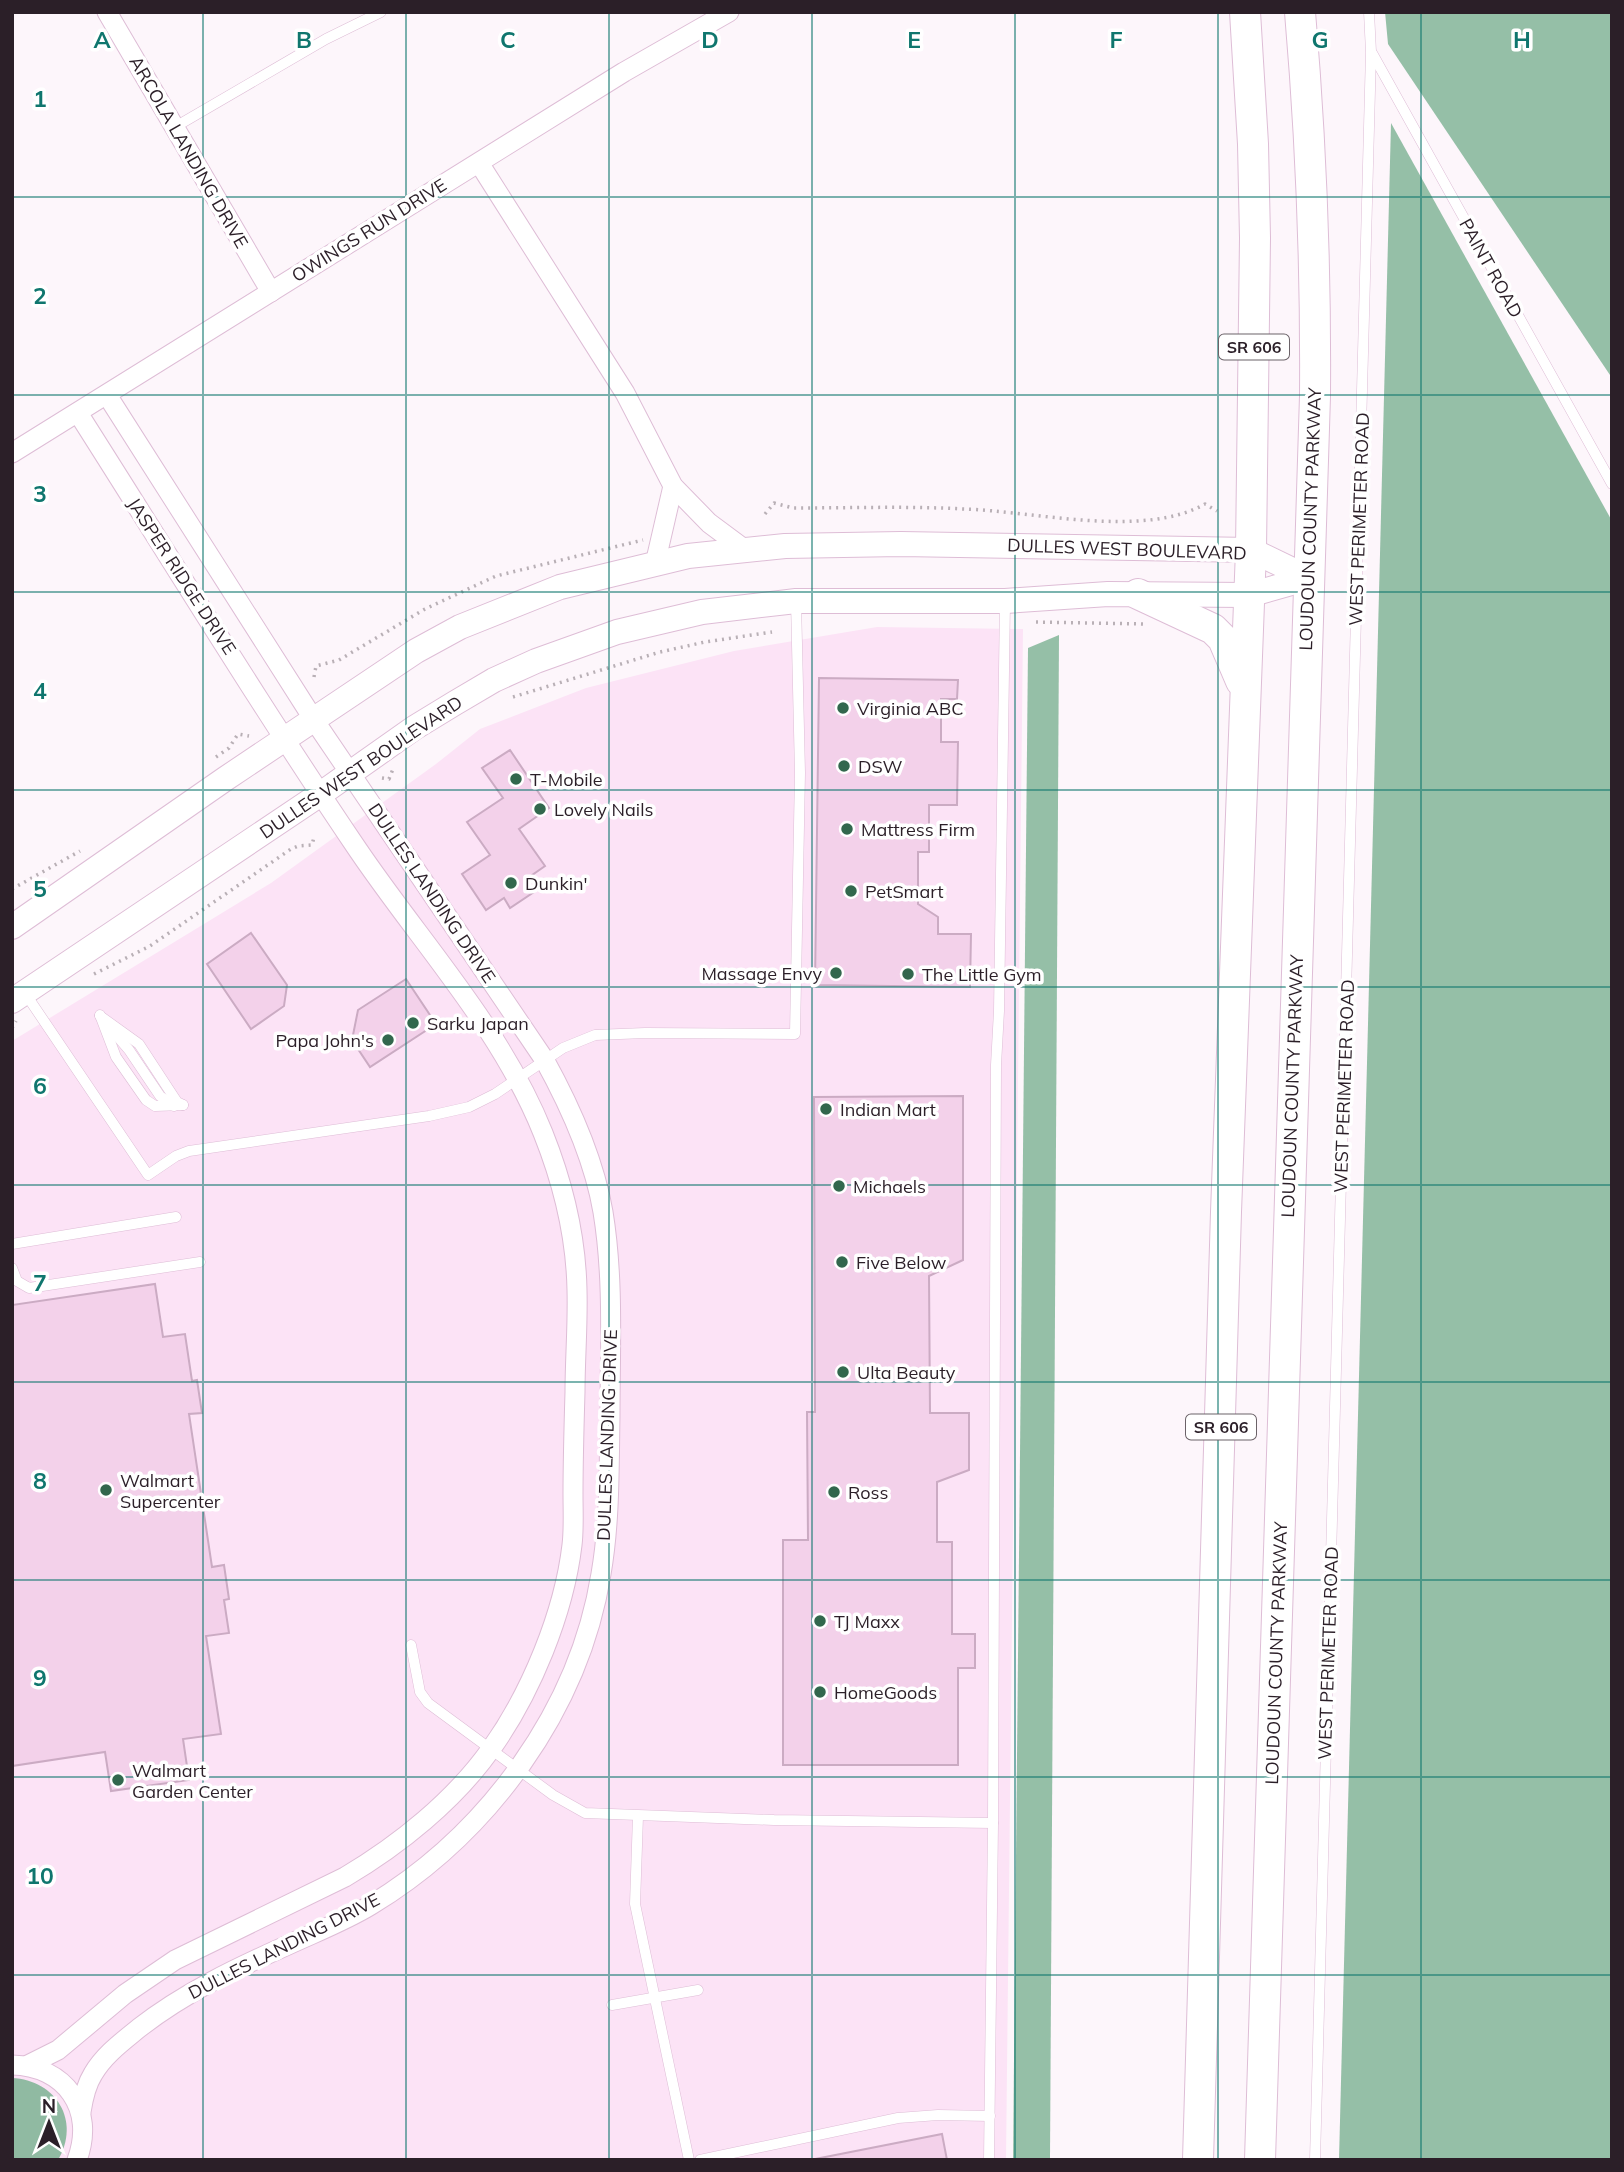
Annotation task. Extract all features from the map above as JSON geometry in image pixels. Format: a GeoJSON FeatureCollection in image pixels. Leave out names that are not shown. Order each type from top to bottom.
{"type":"FeatureCollection","features":[{"type":"Feature","properties":{"kind":"main road","name":"SR 606"},"geometry":{"type":"LineString","coordinates":[[1198,2160],[1226,1212],[1251,551],[1255,238],[1253,144],[1245,12]]}},
{"type":"Feature","properties":{"kind":"main road","name":"LOUDOUN COUNTY PARKWAY"},"geometry":{"type":"LineString","coordinates":[[1260,2160],[1315,396],[1315,263],[1300,12]]}},
{"type":"Feature","properties":{"kind":"main road"},"geometry":{"type":"LineString","coordinates":[[1138,594],[1213,629],[1223,639],[1236,665],[1245,693]]}},
{"type":"Feature","properties":{"kind":"street","name":"ARCOLA LANDING DRIVE"},"geometry":{"type":"LineString","coordinates":[[107,12],[271,292]]}},
{"type":"Feature","properties":{"kind":"street","name":"OWINGS RUN DRIVE"},"geometry":{"type":"LineString","coordinates":[[12,453],[624,72],[729,12]]}},
{"type":"Feature","properties":{"kind":"street"},"geometry":{"type":"LineString","coordinates":[[479,163],[625,394],[673,486],[709,523],[744,549]]}},
{"type":"Feature","properties":{"kind":"street","name":"JASPER RIDGE DRIVE"},"geometry":{"type":"LineString","coordinates":[[107,395],[314,720]]}},
{"type":"Feature","properties":{"kind":"street","name":"JASPER RIDGE DRIVE"},"geometry":{"type":"LineString","coordinates":[[78,413],[286,739]]}},
{"type":"Feature","properties":{"kind":"street"},"geometry":{"type":"LineString","coordinates":[[655,564],[673,486]]}},
{"type":"Feature","properties":{"kind":"street","name":"DULLES WEST BOULEVARD"},"geometry":{"type":"LineString","coordinates":[[12,927],[416,651],[460,627],[560,587],[688,556],[744,549],[863,544],[1251,551],[1309,578]]}},
{"type":"Feature","properties":{"kind":"street","name":"DULLES WEST BOULEVARD"},"geometry":{"type":"LineString","coordinates":[[18,1005],[414,728],[494,680],[574,646],[676,617],[741,606],[796,601],[1005,601],[1083,594],[1249,595],[1309,578]]}},
{"type":"Feature","properties":{"kind":"street","name":"DULLES LANDING DRIVE"},"geometry":{"type":"LineString","coordinates":[[80,2112],[92,2076],[107,2055],[151,2019],[208,1982],[369,1906],[421,1871],[453,1842],[518,1769],[557,1708],[589,1622],[601,1576],[609,1491],[610,1315],[607,1239],[588,1158],[563,1093],[544,1059],[314,720]]}},
{"type":"Feature","properties":{"kind":"street","name":"DULLES LANDING DRIVE"},"geometry":{"type":"LineString","coordinates":[[20,2065],[58,2050],[125,1994],[175,1960],[371,1862],[397,1844],[449,1797],[491,1749],[543,1653],[556,1618],[572,1544],[577,1290],[574,1246],[559,1174],[519,1078],[482,1021],[359,851],[286,739]]}},
{"type":"Feature","properties":{"kind":"street","name":"DULLES LANDING DRIVE"},"geometry":{"type":"LineString","coordinates":[[20,2065],[46,2071],[61,2081],[73,2095],[83,2123],[83,2155]]}},
{"type":"Feature","properties":{"kind":"lane"},"geometry":{"type":"LineString","coordinates":[[175,127],[326,39],[381,12]]}},
{"type":"Feature","properties":{"kind":"lane","name":"WEST PERIMETER ROAD"},"geometry":{"type":"LineString","coordinates":[[1315,2160],[1371,52],[1369,12]]}},
{"type":"Feature","properties":{"kind":"lane","name":"PAINT ROAD"},"geometry":{"type":"LineString","coordinates":[[1371,52],[1612,484]]}},
{"type":"Feature","properties":{"kind":"lane"},"geometry":{"type":"LineString","coordinates":[[18,1005],[148,1175],[176,1156],[189,1151],[454,1112],[483,1101],[544,1059],[582,1039],[609,1033],[795,1034],[800,773],[796,601]]}},
{"type":"Feature","properties":{"kind":"lane"},"geometry":{"type":"LineString","coordinates":[[989,2160],[996,1065],[1005,601]]}},
{"type":"Feature","properties":{"kind":"lane"},"geometry":{"type":"LineString","coordinates":[[100,1015],[129,1050],[160,1096],[179,1106],[155,1106],[146,1100],[116,1057],[100,1015]]}},
{"type":"Feature","properties":{"kind":"lane"},"geometry":{"type":"LineString","coordinates":[[12,1244],[176,1217]]}},
{"type":"Feature","properties":{"kind":"lane"},"geometry":{"type":"LineString","coordinates":[[12,1268],[17,1281],[29,1288],[200,1262]]}},
{"type":"Feature","properties":{"kind":"lane"},"geometry":{"type":"LineString","coordinates":[[411,1645],[420,1692],[428,1703],[569,1805],[585,1813],[993,1823]]}},
{"type":"Feature","properties":{"kind":"lane"},"geometry":{"type":"LineString","coordinates":[[638,1816],[635,1904],[689,2160]]}},
{"type":"Feature","properties":{"kind":"lane"},"geometry":{"type":"LineString","coordinates":[[612,2006],[698,1990]]}},
{"type":"Feature","properties":{"kind":"lane"},"geometry":{"type":"LineString","coordinates":[[700,2160],[898,2118],[938,2115],[990,2116]]}},
{"type":"Feature","properties":{"kind":"path"},"geometry":{"type":"LineString","coordinates":[[765,514],[775,503],[793,508],[967,509],[1048,518],[1107,520],[1178,516],[1205,504],[1217,511]]}},
{"type":"Feature","properties":{"kind":"path"},"geometry":{"type":"LineString","coordinates":[[1035,622],[1151,624]]}},
{"type":"Feature","properties":{"kind":"path"},"geometry":{"type":"LineString","coordinates":[[509,698],[660,652],[772,632]]}},
{"type":"Feature","properties":{"kind":"path"},"geometry":{"type":"LineString","coordinates":[[206,764],[229,748],[239,734],[248,736]]}},
{"type":"Feature","properties":{"kind":"path"},"geometry":{"type":"LineString","coordinates":[[382,778],[389,779],[395,766]]}},
{"type":"Feature","properties":{"kind":"path"},"geometry":{"type":"LineString","coordinates":[[89,976],[150,946],[291,849],[312,845],[314,836]]}},
{"type":"Feature","properties":{"kind":"path"},"geometry":{"type":"LineString","coordinates":[[12,889],[88,846]]}},
{"type":"Feature","properties":{"kind":"path"},"geometry":{"type":"LineString","coordinates":[[12,1028],[18,1005]]}},
{"type":"Feature","properties":{"kind":"shaded area"},"geometry":{"type":"Polygon","coordinates":[[[1385,12],[1612,12],[1612,378],[1388,44],[1385,12]]]}},
{"type":"Feature","properties":{"kind":"shaded area"},"geometry":{"type":"Polygon","coordinates":[[[1391,123],[1612,521],[1612,2160],[1339,2160],[1391,123]]]}},
{"type":"Feature","properties":{"kind":"shaded area"},"geometry":{"type":"Polygon","coordinates":[[[877,627],[1023,629],[1006,2160],[12,2160],[12,1041],[271,883],[480,729],[586,688],[734,651],[877,627]]]}},
{"type":"Feature","properties":{"kind":"shaded area"},"geometry":{"type":"Polygon","coordinates":[[[1059,635],[1050,2160],[1013,2160],[1028,648],[1059,635]]]}},
{"type":"Feature","properties":{"kind":"shaded area"},"geometry":{"type":"Polygon","coordinates":[[[12,2078],[28,2080],[41,2086],[60,2105],[67,2131],[58,2160],[12,2160],[12,2078]]]}},
{"type":"Feature","properties":{"kind":"building"},"geometry":{"type":"Polygon","coordinates":[[[819,678],[958,680],[957,699],[941,699],[941,742],[958,742],[957,805],[929,805],[929,852],[918,852],[918,904],[938,917],[938,934],[971,934],[970,987],[815,985],[819,678]]]}},
{"type":"Feature","properties":{"kind":"building"},"geometry":{"type":"Polygon","coordinates":[[[510,750],[549,808],[519,829],[545,866],[525,880],[534,892],[510,908],[504,898],[486,910],[462,874],[490,855],[467,822],[503,798],[482,768],[510,750]]]}},
{"type":"Feature","properties":{"kind":"building"},"geometry":{"type":"Polygon","coordinates":[[[251,933],[287,985],[284,1006],[251,1029],[207,964],[251,933]]]}},
{"type":"Feature","properties":{"kind":"building"},"geometry":{"type":"Polygon","coordinates":[[[406,979],[436,1024],[370,1067],[352,1040],[358,1010],[406,979]]]}},
{"type":"Feature","properties":{"kind":"building"},"geometry":{"type":"Polygon","coordinates":[[[963,1096],[963,1260],[929,1276],[930,1413],[969,1413],[969,1470],[937,1482],[937,1542],[952,1542],[952,1634],[975,1634],[975,1668],[958,1668],[958,1765],[783,1765],[783,1540],[808,1540],[807,1412],[815,1412],[814,1097],[963,1096]]]}},
{"type":"Feature","properties":{"kind":"building","name":"Walmart Supercenter"},"geometry":{"type":"Polygon","coordinates":[[[155,1284],[163,1337],[185,1334],[192,1381],[197,1380],[202,1413],[189,1414],[212,1567],[224,1565],[229,1599],[224,1600],[229,1633],[206,1636],[221,1734],[183,1739],[189,1780],[111,1791],[105,1752],[12,1766],[12,1305],[155,1284]]]}},
{"type":"Feature","properties":{"kind":"building"},"geometry":{"type":"Polygon","coordinates":[[[942,2134],[947,2160],[810,2160],[942,2134]]]}},
{"type":"Feature","properties":{"kind":"place","name":"Virginia ABC"},"geometry":{"type":"Point","coordinates":[843,708]}},
{"type":"Feature","properties":{"kind":"place","name":"DSW"},"geometry":{"type":"Point","coordinates":[844,766]}},
{"type":"Feature","properties":{"kind":"place","name":"T-Mobile"},"geometry":{"type":"Point","coordinates":[516,779]}},
{"type":"Feature","properties":{"kind":"place","name":"Lovely Nails"},"geometry":{"type":"Point","coordinates":[540,809]}},
{"type":"Feature","properties":{"kind":"place","name":"Mattress Firm"},"geometry":{"type":"Point","coordinates":[847,829]}},
{"type":"Feature","properties":{"kind":"place","name":"Dunkin'"},"geometry":{"type":"Point","coordinates":[511,883]}},
{"type":"Feature","properties":{"kind":"place","name":"PetSmart"},"geometry":{"type":"Point","coordinates":[851,891]}},
{"type":"Feature","properties":{"kind":"place","name":"Massage Envy"},"geometry":{"type":"Point","coordinates":[836,973]}},
{"type":"Feature","properties":{"kind":"place","name":"The Little Gym"},"geometry":{"type":"Point","coordinates":[908,974]}},
{"type":"Feature","properties":{"kind":"place","name":"Sarku Japan"},"geometry":{"type":"Point","coordinates":[413,1023]}},
{"type":"Feature","properties":{"kind":"place","name":"Papa John's"},"geometry":{"type":"Point","coordinates":[388,1040]}},
{"type":"Feature","properties":{"kind":"place","name":"Indian Mart"},"geometry":{"type":"Point","coordinates":[826,1109]}},
{"type":"Feature","properties":{"kind":"place","name":"Michaels"},"geometry":{"type":"Point","coordinates":[839,1186]}},
{"type":"Feature","properties":{"kind":"place","name":"Five Below"},"geometry":{"type":"Point","coordinates":[842,1262]}},
{"type":"Feature","properties":{"kind":"place","name":"Ulta Beauty"},"geometry":{"type":"Point","coordinates":[843,1372]}},
{"type":"Feature","properties":{"kind":"place","name":"Walmart Supercenter"},"geometry":{"type":"Point","coordinates":[106,1490]}},
{"type":"Feature","properties":{"kind":"place","name":"Ross"},"geometry":{"type":"Point","coordinates":[834,1492]}},
{"type":"Feature","properties":{"kind":"place","name":"TJ Maxx"},"geometry":{"type":"Point","coordinates":[820,1621]}},
{"type":"Feature","properties":{"kind":"place","name":"HomeGoods"},"geometry":{"type":"Point","coordinates":[820,1692]}},
{"type":"Feature","properties":{"kind":"place","name":"Walmart Garden Center"},"geometry":{"type":"Point","coordinates":[118,1780]}}]}
